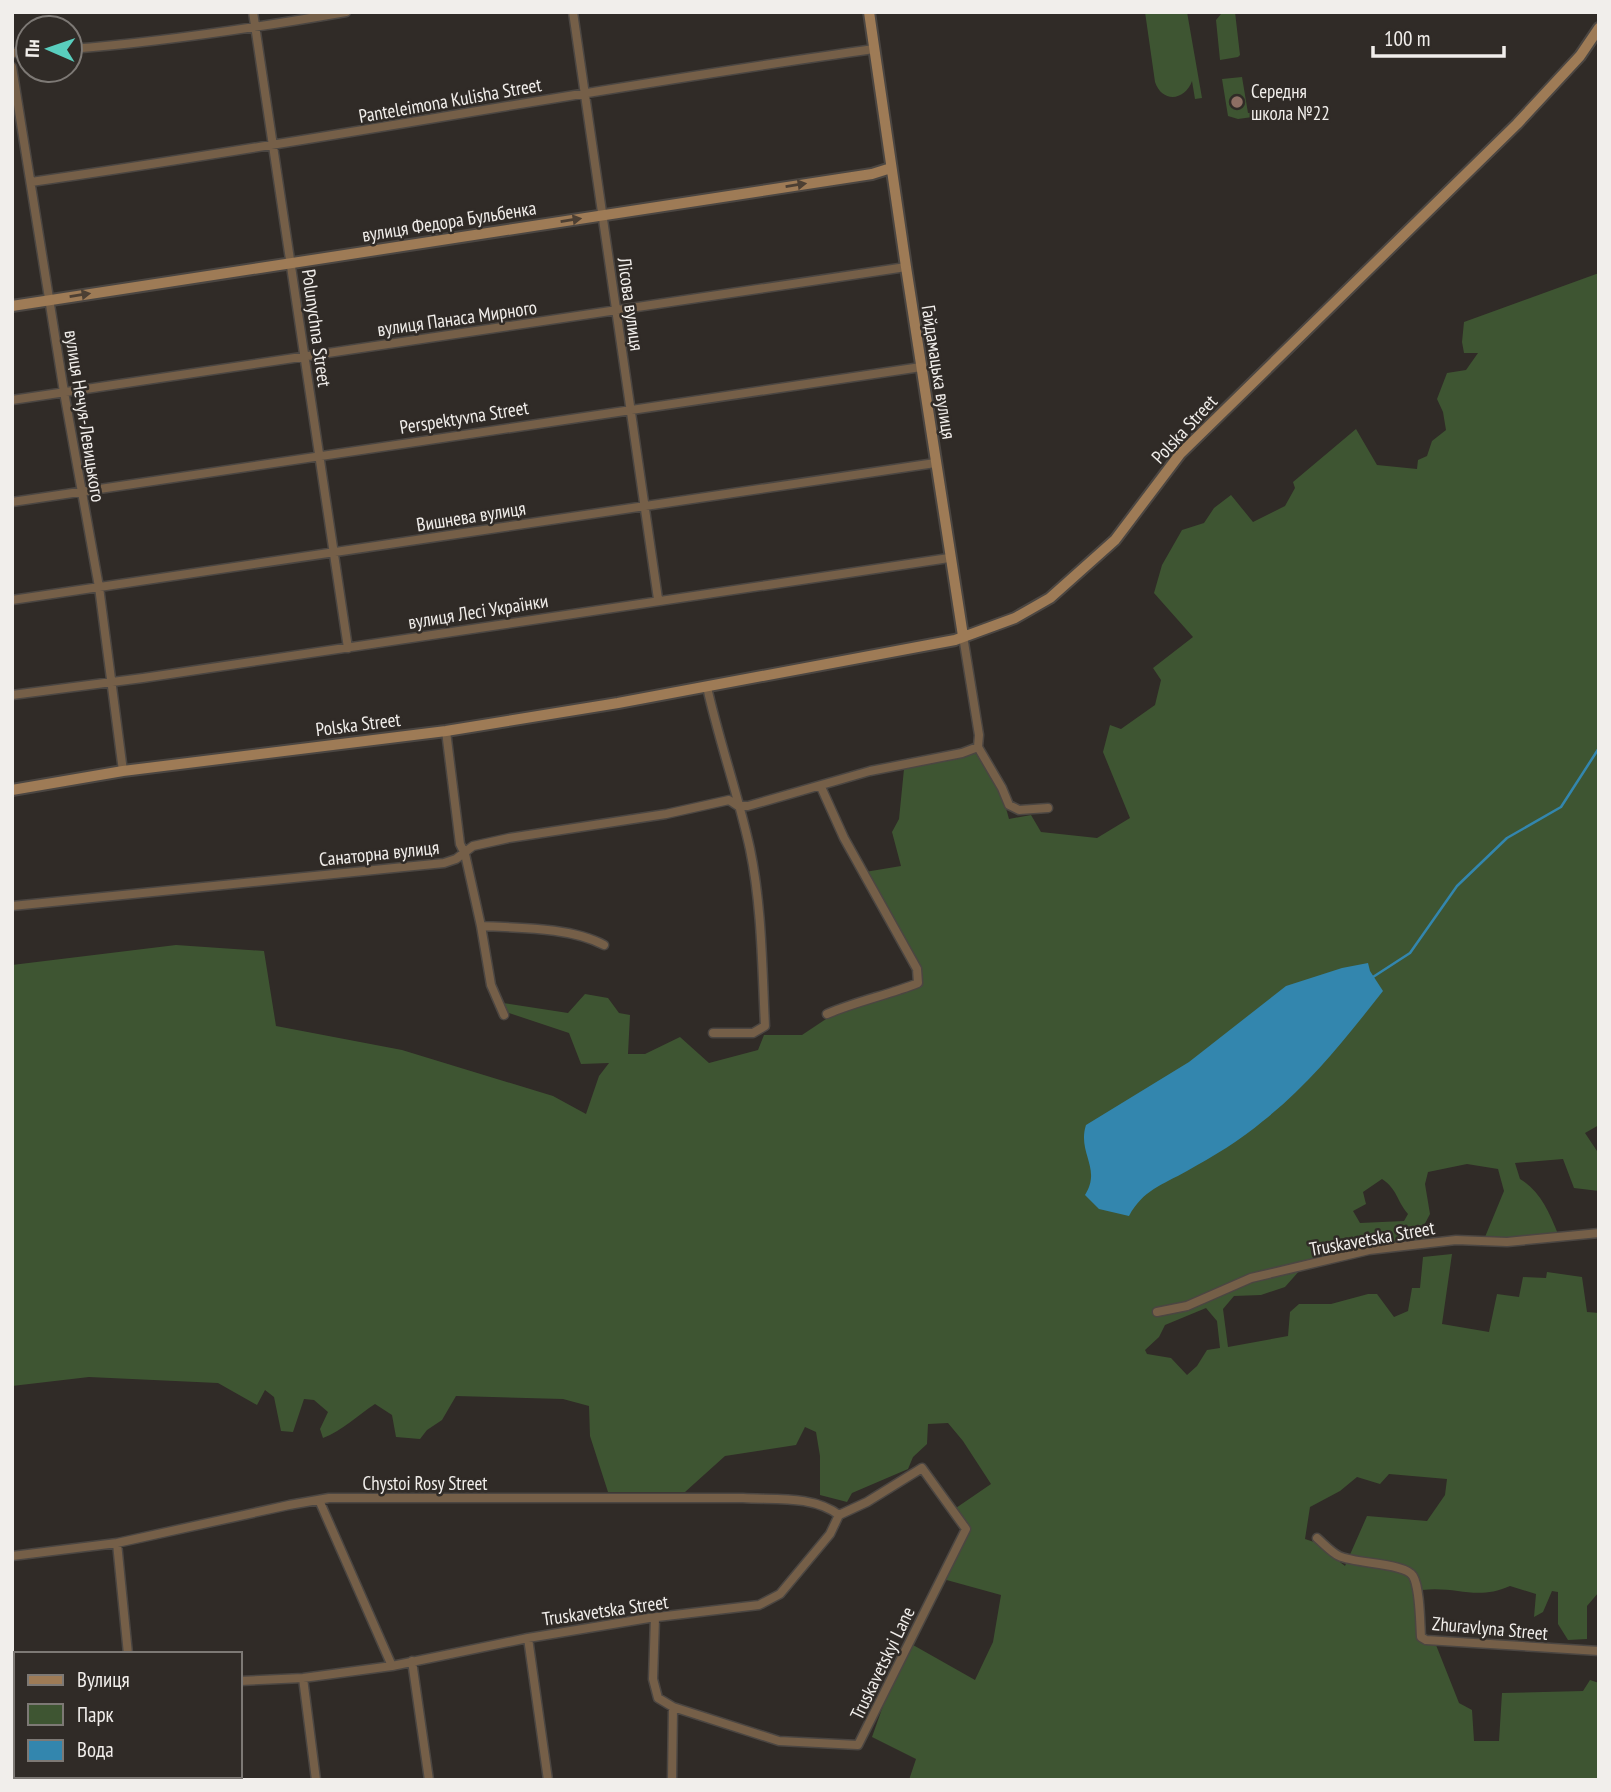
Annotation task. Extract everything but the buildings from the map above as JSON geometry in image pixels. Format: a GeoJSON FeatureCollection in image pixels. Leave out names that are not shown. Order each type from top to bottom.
{"type":"FeatureCollection","features":[{"type":"Feature","properties":{"kind":"street","name":"Polunychna Street"},"geometry":{"type":"LineString","coordinates":[[253,12],[348,648]]}},
{"type":"Feature","properties":{"kind":"street"},"geometry":{"type":"LineString","coordinates":[[84,48],[145,43],[256,28],[346,12]]}},
{"type":"Feature","properties":{"kind":"street","name":"Лісова вулиця"},"geometry":{"type":"LineString","coordinates":[[573,12],[658,599]]}},
{"type":"Feature","properties":{"kind":"street","name":"Гайдамацька вулиця"},"geometry":{"type":"LineString","coordinates":[[869,12],[949,558],[979,735],[978,747]]}},
{"type":"Feature","properties":{"kind":"street","name":"Polska Street"},"geometry":{"type":"LineString","coordinates":[[12,790],[123,771],[446,731],[707,687],[879,655],[963,636],[1034,609],[1074,579],[1115,540],[1180,454],[1517,124],[1580,55],[1597,32]]}},
{"type":"Feature","properties":{"kind":"street","name":"Panteleimona Kulisha Street"},"geometry":{"type":"LineString","coordinates":[[31,181],[274,145],[714,71],[874,49]]}},
{"type":"Feature","properties":{"kind":"street","name":"вулиця Нечуя-Левицького"},"geometry":{"type":"LineString","coordinates":[[12,66],[64,392],[99,587],[123,771]]}},
{"type":"Feature","properties":{"kind":"street","name":"вулиця Федора Бульбенка"},"geometry":{"type":"LineString","coordinates":[[12,306],[872,174],[891,168]]}},
{"type":"Feature","properties":{"kind":"street","name":"вулиця Панаса Мирного"},"geometry":{"type":"LineString","coordinates":[[12,400],[905,267]]}},
{"type":"Feature","properties":{"kind":"street","name":"Perspektyvna Street"},"geometry":{"type":"LineString","coordinates":[[12,502],[921,367]]}},
{"type":"Feature","properties":{"kind":"street","name":"Вишнева вулиця"},"geometry":{"type":"LineString","coordinates":[[12,600],[935,463]]}},
{"type":"Feature","properties":{"kind":"street","name":"вулиця Лесі Українки"},"geometry":{"type":"LineString","coordinates":[[12,695],[348,648],[658,599],[949,558]]}},
{"type":"Feature","properties":{"kind":"street"},"geometry":{"type":"LineString","coordinates":[[707,687],[750,848],[764,970],[765,1026],[753,1033],[713,1033]]}},
{"type":"Feature","properties":{"kind":"street"},"geometry":{"type":"LineString","coordinates":[[446,731],[460,844],[465,854],[481,926],[491,985],[504,1015]]}},
{"type":"Feature","properties":{"kind":"street"},"geometry":{"type":"LineString","coordinates":[[978,747],[1009,805],[1019,810],[1048,808]]}},
{"type":"Feature","properties":{"kind":"street","name":"Санаторна вулиця"},"geometry":{"type":"LineString","coordinates":[[12,906],[444,863],[465,854],[473,846],[509,838],[666,814],[729,800],[738,806],[748,806],[870,771],[962,753],[978,747]]}},
{"type":"Feature","properties":{"kind":"street"},"geometry":{"type":"LineString","coordinates":[[821,787],[844,838],[917,969],[919,979],[918,983],[903,989],[827,1014]]}},
{"type":"Feature","properties":{"kind":"street"},"geometry":{"type":"LineString","coordinates":[[481,926],[536,929],[594,940],[604,945]]}},
{"type":"Feature","properties":{"kind":"street","name":"Truskavetska Street"},"geometry":{"type":"LineString","coordinates":[[1157,1312],[1187,1306],[1251,1278],[1369,1250],[1456,1240],[1507,1242],[1599,1233]]}},
{"type":"Feature","properties":{"kind":"street","name":"Truskavetskyi Lane"},"geometry":{"type":"LineString","coordinates":[[673,1707],[779,1741],[858,1745],[966,1529],[922,1468],[867,1502],[839,1515]]}},
{"type":"Feature","properties":{"kind":"street","name":"Chystoi Rosy Street"},"geometry":{"type":"LineString","coordinates":[[12,1556],[117,1543],[318,1500],[743,1498],[811,1502],[828,1506],[839,1515]]}},
{"type":"Feature","properties":{"kind":"street"},"geometry":{"type":"LineString","coordinates":[[318,1500],[392,1666]]}},
{"type":"Feature","properties":{"kind":"street","name":"Truskavetska Street"},"geometry":{"type":"LineString","coordinates":[[242,1681],[303,1678],[392,1666],[528,1637],[759,1605],[780,1594],[830,1534],[839,1515]]}},
{"type":"Feature","properties":{"kind":"street","name":"Zhuravlyna Street"},"geometry":{"type":"LineString","coordinates":[[1317,1538],[1337,1555],[1401,1568],[1411,1573],[1415,1583],[1421,1637],[1426,1640],[1599,1651]]}},
{"type":"Feature","properties":{"kind":"street"},"geometry":{"type":"LineString","coordinates":[[117,1543],[128,1652]]}},
{"type":"Feature","properties":{"kind":"street"},"geometry":{"type":"LineString","coordinates":[[655,1618],[653,1679],[658,1698],[673,1707],[672,1780]]}},
{"type":"Feature","properties":{"kind":"street"},"geometry":{"type":"LineString","coordinates":[[528,1637],[548,1780]]}},
{"type":"Feature","properties":{"kind":"street"},"geometry":{"type":"LineString","coordinates":[[412,1661],[429,1780]]}},
{"type":"Feature","properties":{"kind":"street"},"geometry":{"type":"LineString","coordinates":[[303,1678],[316,1780]]}},
{"type":"Feature","properties":{"kind":"green space"},"geometry":{"type":"Polygon","coordinates":[[[1145,12],[1187,12],[1202,98],[1195,99],[1192,81],[1189,88],[1179,96],[1168,96],[1158,89],[1145,12]]]}},
{"type":"Feature","properties":{"kind":"green space"},"geometry":{"type":"Polygon","coordinates":[[[1235,12],[1240,55],[1220,60],[1216,20],[1221,14],[1235,12]]]}},
{"type":"Feature","properties":{"kind":"green space"},"geometry":{"type":"Polygon","coordinates":[[[1242,77],[1248,113],[1267,111],[1267,115],[1238,119],[1228,116],[1222,79],[1242,77]]]}},
{"type":"Feature","properties":{"kind":"green space"},"geometry":{"type":"Polygon","coordinates":[[[1599,273],[1599,1125],[1585,1133],[1599,1154],[1599,1191],[1574,1188],[1563,1159],[1515,1163],[1520,1179],[1538,1196],[1558,1234],[1514,1238],[1485,1237],[1504,1191],[1498,1169],[1467,1164],[1428,1172],[1425,1184],[1430,1214],[1420,1233],[1428,1239],[1308,1261],[1285,1287],[1261,1295],[1234,1296],[1223,1309],[1228,1347],[1288,1336],[1290,1312],[1299,1304],[1331,1304],[1377,1294],[1394,1317],[1408,1311],[1412,1288],[1420,1288],[1423,1257],[1452,1254],[1442,1324],[1489,1332],[1497,1294],[1519,1297],[1523,1277],[1546,1278],[1547,1272],[1582,1277],[1587,1312],[1599,1313],[1599,1592],[1587,1606],[1587,1639],[1568,1640],[1558,1624],[1558,1592],[1552,1591],[1543,1612],[1534,1617],[1536,1594],[1510,1586],[1477,1593],[1422,1590],[1424,1635],[1436,1645],[1459,1703],[1472,1710],[1474,1741],[1499,1741],[1502,1693],[1583,1691],[1590,1680],[1599,1683],[1599,1780],[909,1780],[916,1759],[872,1737],[906,1641],[975,1680],[993,1642],[1001,1595],[943,1579],[966,1529],[953,1510],[991,1484],[948,1423],[928,1424],[927,1444],[913,1457],[908,1469],[852,1493],[847,1502],[820,1495],[820,1456],[816,1432],[805,1427],[796,1445],[725,1456],[685,1492],[608,1492],[590,1436],[589,1406],[563,1399],[456,1396],[442,1420],[427,1430],[420,1439],[396,1437],[392,1415],[375,1404],[323,1438],[320,1429],[328,1412],[314,1400],[304,1399],[293,1432],[281,1431],[274,1397],[265,1390],[257,1405],[218,1383],[89,1377],[12,1386],[12,965],[176,945],[264,951],[276,1026],[402,1050],[553,1096],[586,1114],[599,1076],[609,1063],[581,1064],[569,1033],[509,1013],[503,1003],[568,1013],[585,994],[608,998],[619,1013],[630,1015],[628,1054],[645,1054],[680,1037],[709,1063],[758,1050],[764,1035],[802,1035],[829,1017],[920,987],[923,979],[920,968],[865,872],[901,866],[892,832],[899,819],[904,769],[976,753],[1002,794],[1009,819],[1031,815],[1041,832],[1097,838],[1130,818],[1103,752],[1110,725],[1121,729],[1155,705],[1161,680],[1153,668],[1193,637],[1154,593],[1162,565],[1182,530],[1204,523],[1214,508],[1231,495],[1253,522],[1285,506],[1295,488],[1293,482],[1356,429],[1377,465],[1417,469],[1418,460],[1427,456],[1432,441],[1446,430],[1443,412],[1437,399],[1447,373],[1466,370],[1478,353],[1464,353],[1464,322],[1599,273]],[[1382,1179],[1363,1192],[1366,1204],[1353,1211],[1360,1223],[1404,1221],[1408,1214],[1391,1187],[1382,1179]],[[1206,1308],[1165,1325],[1159,1337],[1145,1350],[1147,1354],[1171,1358],[1187,1375],[1197,1366],[1207,1350],[1220,1348],[1217,1321],[1206,1308]],[[1389,1474],[1380,1484],[1357,1477],[1340,1491],[1310,1507],[1305,1539],[1314,1542],[1345,1566],[1367,1516],[1427,1521],[1445,1495],[1447,1479],[1389,1474]]]}},
{"type":"Feature","properties":{"kind":"water"},"geometry":{"type":"Polygon","coordinates":[[[1368,963],[1383,991],[1312,1076],[1280,1107],[1236,1141],[1154,1189],[1140,1200],[1129,1216],[1099,1209],[1085,1195],[1091,1177],[1084,1144],[1086,1125],[1189,1062],[1286,986],[1342,968],[1368,963]]]}},
{"type":"Feature","properties":{"kind":"waterway"},"geometry":{"type":"LineString","coordinates":[[1373,977],[1410,953],[1457,886],[1507,838],[1561,807],[1599,748]]}},
{"type":"Feature","properties":{"kind":"place","name":"Середня школа №22"},"geometry":{"type":"Point","coordinates":[1237,102]}}]}
